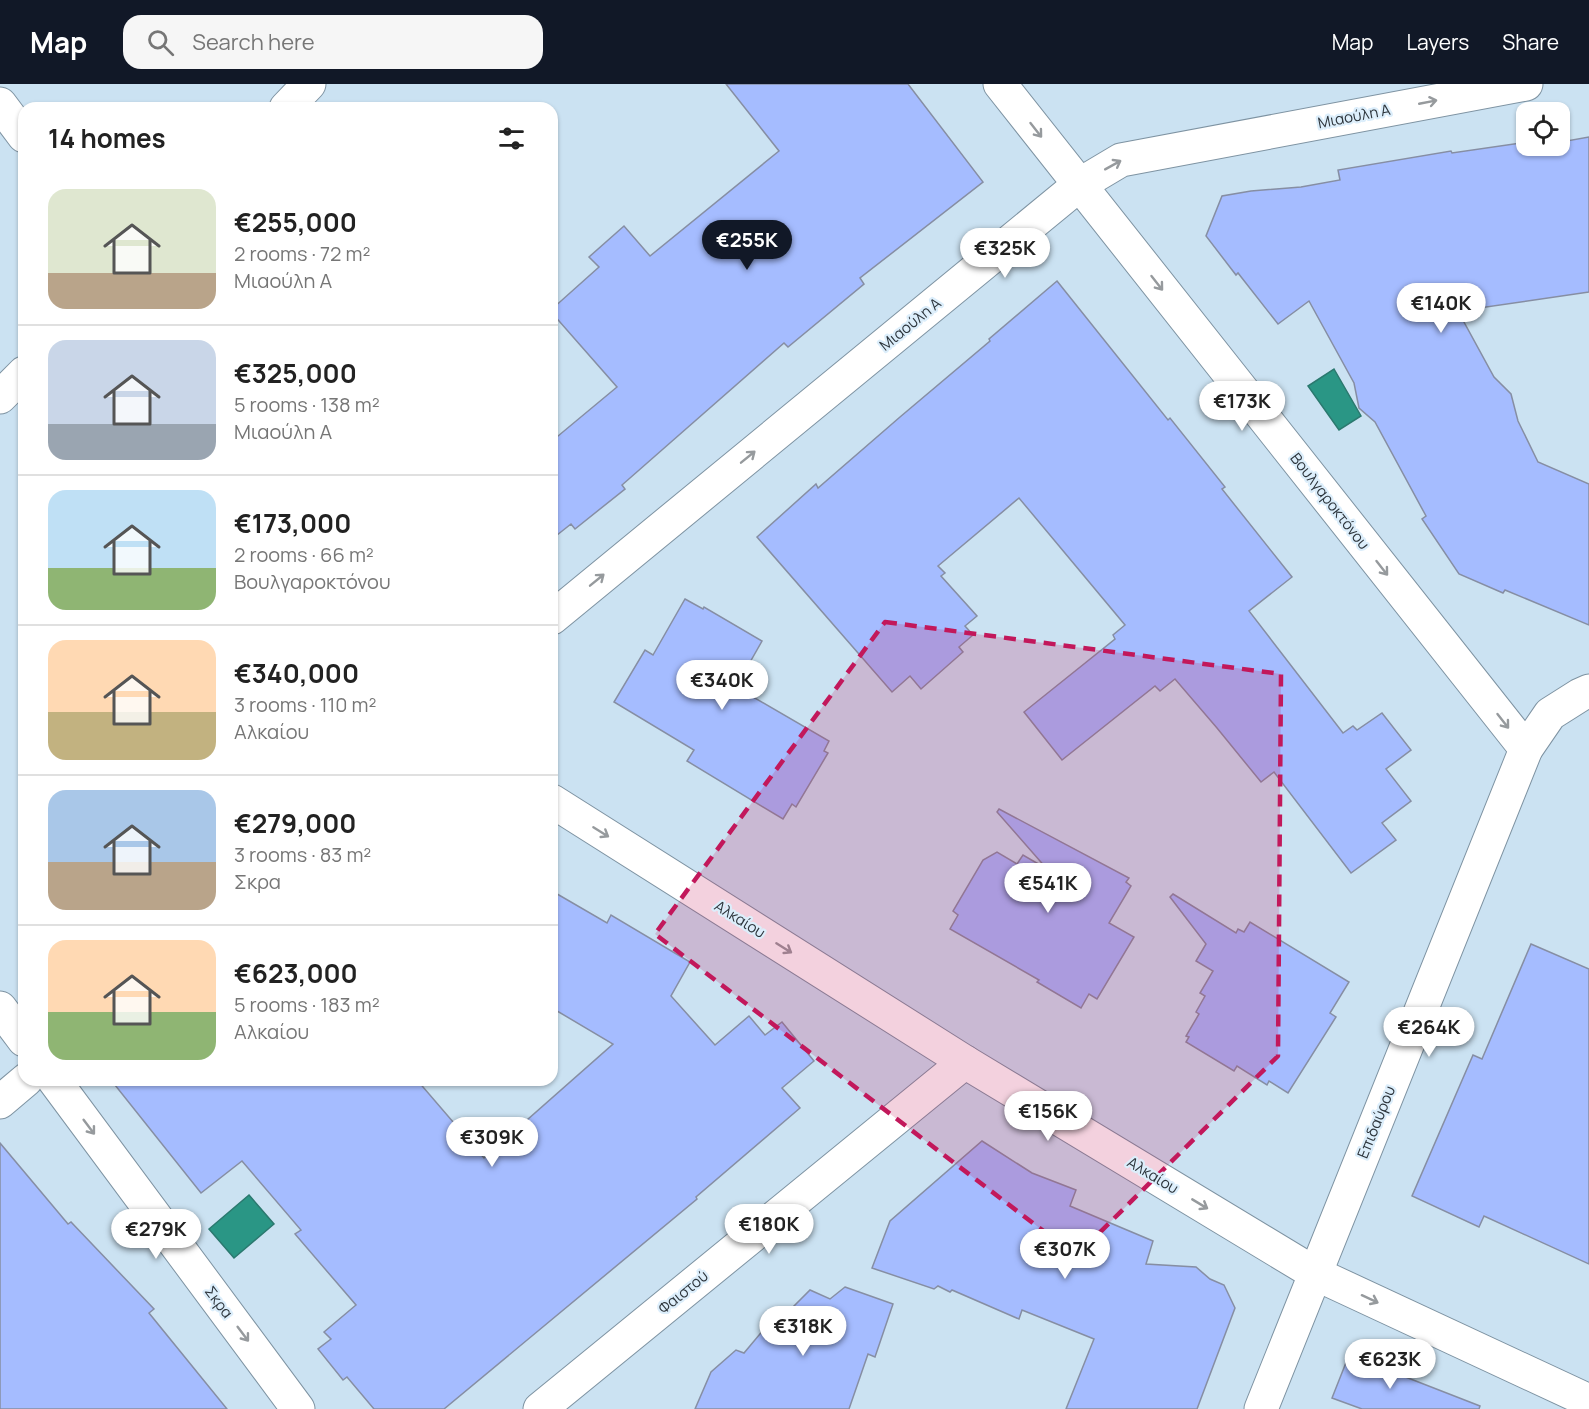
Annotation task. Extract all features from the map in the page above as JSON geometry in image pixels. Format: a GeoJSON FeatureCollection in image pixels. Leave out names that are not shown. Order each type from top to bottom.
{"type":"FeatureCollection","features":[{"type":"Feature","properties":{"kind":"street"},"geometry":{"type":"LineString","coordinates":[[292,102],[309,84]]}},
{"type":"Feature","properties":{"kind":"street","name":"Βουλγαροκτόνου"},"geometry":{"type":"LineString","coordinates":[[1000,84],[1526,749]]}},
{"type":"Feature","properties":{"kind":"street","name":"Μιαούλη Α"},"geometry":{"type":"LineString","coordinates":[[558,613],[1079,185],[1121,160],[1526,84]]}},
{"type":"Feature","properties":{"kind":"street"},"geometry":{"type":"LineString","coordinates":[[0,104],[18,127]]}},
{"type":"Feature","properties":{"kind":"street"},"geometry":{"type":"LineString","coordinates":[[0,397],[18,379]]}},
{"type":"Feature","properties":{"kind":"street","name":"Επιδαύρου"},"geometry":{"type":"LineString","coordinates":[[1261,1409],[1526,749],[1550,714],[1589,691]]}},
{"type":"Feature","properties":{"kind":"street","name":"Αλκαίου"},"geometry":{"type":"LineString","coordinates":[[558,805],[965,1062],[1316,1274],[1589,1401]]}},
{"type":"Feature","properties":{"kind":"street"},"geometry":{"type":"LineString","coordinates":[[0,1008],[18,1032]]}},
{"type":"Feature","properties":{"kind":"street","name":"Φαιστού"},"geometry":{"type":"LineString","coordinates":[[540,1409],[965,1062]]}},
{"type":"Feature","properties":{"kind":"street"},"geometry":{"type":"LineString","coordinates":[[0,1102],[19,1086]]}},
{"type":"Feature","properties":{"kind":"street","name":"Σκρα"},"geometry":{"type":"LineString","coordinates":[[58,1086],[298,1409]]}},
{"type":"Feature","properties":{"kind":"highlighted area"},"geometry":{"type":"Polygon","coordinates":[[[885,622],[1281,674],[1278,1056],[1076,1256],[655,934],[885,622]]]}},
{"type":"Feature","properties":{"kind":"shaded area"},"geometry":{"type":"Polygon","coordinates":[[[1334,369],[1361,416],[1339,430],[1308,386],[1334,369]]]}},
{"type":"Feature","properties":{"kind":"shaded area"},"geometry":{"type":"Polygon","coordinates":[[[249,1195],[274,1224],[234,1258],[209,1229],[249,1195]]]}},
{"type":"Feature","properties":{"kind":"building"},"geometry":{"type":"Polygon","coordinates":[[[726,84],[908,84],[983,182],[860,278],[864,284],[788,347],[784,343],[622,485],[625,489],[575,529],[571,524],[558,534],[558,436],[617,387],[558,320],[558,304],[599,267],[589,257],[624,226],[650,256],[779,151],[726,84]]]}},
{"type":"Feature","properties":{"kind":"building"},"geometry":{"type":"Polygon","coordinates":[[[1589,137],[1589,292],[1458,311],[1494,377],[1511,394],[1518,421],[1538,462],[1589,484],[1589,625],[1505,590],[1503,593],[1459,574],[1422,519],[1426,516],[1375,422],[1359,408],[1354,383],[1309,301],[1278,324],[1206,236],[1222,196],[1340,180],[1338,170],[1451,151],[1452,153],[1516,144],[1516,156],[1570,156],[1570,140],[1589,137]]]}},
{"type":"Feature","properties":{"kind":"building"},"geometry":{"type":"Polygon","coordinates":[[[1057,281],[1168,420],[1170,418],[1225,487],[1222,489],[1292,577],[1249,611],[1343,733],[1353,726],[1357,730],[1382,713],[1411,750],[1386,769],[1411,801],[1382,823],[1396,840],[1351,873],[1274,772],[1261,782],[1175,679],[1160,691],[1155,686],[1062,760],[1024,712],[1115,639],[1113,635],[1125,625],[1019,498],[938,566],[945,573],[941,576],[977,616],[965,626],[973,635],[959,647],[963,652],[921,689],[910,676],[892,692],[757,537],[816,484],[818,488],[1057,281]]]}},
{"type":"Feature","properties":{"kind":"building"},"geometry":{"type":"Polygon","coordinates":[[[685,599],[703,609],[704,607],[762,641],[736,687],[829,741],[824,751],[828,753],[796,807],[792,804],[783,819],[687,761],[694,750],[614,702],[645,650],[653,655],[685,599]]]}},
{"type":"Feature","properties":{"kind":"building"},"geometry":{"type":"Polygon","coordinates":[[[999,809],[1129,878],[1126,882],[1131,886],[1109,923],[1134,937],[1097,999],[1089,994],[1081,1008],[1037,982],[1039,980],[950,929],[958,915],[953,911],[983,860],[997,852],[1017,864],[1023,855],[1047,869],[997,812],[999,809]]]}},
{"type":"Feature","properties":{"kind":"building"},"geometry":{"type":"Polygon","coordinates":[[[558,894],[607,923],[611,915],[690,962],[671,996],[715,1045],[749,1016],[765,1035],[782,1022],[814,1061],[782,1088],[800,1108],[696,1197],[697,1199],[444,1409],[374,1409],[347,1377],[343,1380],[318,1349],[331,1339],[324,1332],[356,1305],[295,1234],[301,1230],[242,1161],[201,1193],[116,1086],[422,1086],[484,1158],[613,1044],[558,1012],[558,894]]]}},
{"type":"Feature","properties":{"kind":"building"},"geometry":{"type":"Polygon","coordinates":[[[1173,894],[1236,933],[1238,929],[1244,932],[1250,922],[1349,982],[1330,1013],[1336,1017],[1288,1093],[1269,1081],[1267,1085],[1237,1066],[1234,1071],[1186,1042],[1189,1037],[1186,1036],[1199,1014],[1196,1012],[1205,996],[1200,993],[1213,971],[1196,961],[1206,944],[1170,897],[1173,894]]]}},
{"type":"Feature","properties":{"kind":"building"},"geometry":{"type":"Polygon","coordinates":[[[1531,944],[1589,969],[1589,1264],[1484,1216],[1479,1227],[1412,1196],[1473,1055],[1482,1059],[1531,944]]]}},
{"type":"Feature","properties":{"kind":"building"},"geometry":{"type":"Polygon","coordinates":[[[982,1141],[1032,1173],[1076,1190],[1070,1206],[1153,1241],[1146,1264],[1196,1267],[1210,1279],[1224,1285],[1235,1308],[1197,1409],[1066,1409],[1094,1339],[1022,1310],[1019,1319],[952,1290],[950,1292],[938,1286],[934,1289],[872,1268],[890,1221],[982,1141]]]}},
{"type":"Feature","properties":{"kind":"building"},"geometry":{"type":"Polygon","coordinates":[[[0,1143],[68,1224],[71,1222],[154,1309],[149,1313],[227,1409],[0,1409],[0,1143]]]}},
{"type":"Feature","properties":{"kind":"building"},"geometry":{"type":"Polygon","coordinates":[[[845,1287],[893,1304],[875,1357],[868,1354],[849,1409],[695,1409],[711,1372],[736,1350],[744,1353],[765,1328],[770,1330],[810,1290],[830,1299],[845,1287]]]}},
{"type":"Feature","properties":{"kind":"building"},"geometry":{"type":"Polygon","coordinates":[[[1349,1355],[1480,1406],[1479,1409],[1362,1409],[1332,1398],[1349,1355]]]}}]}
